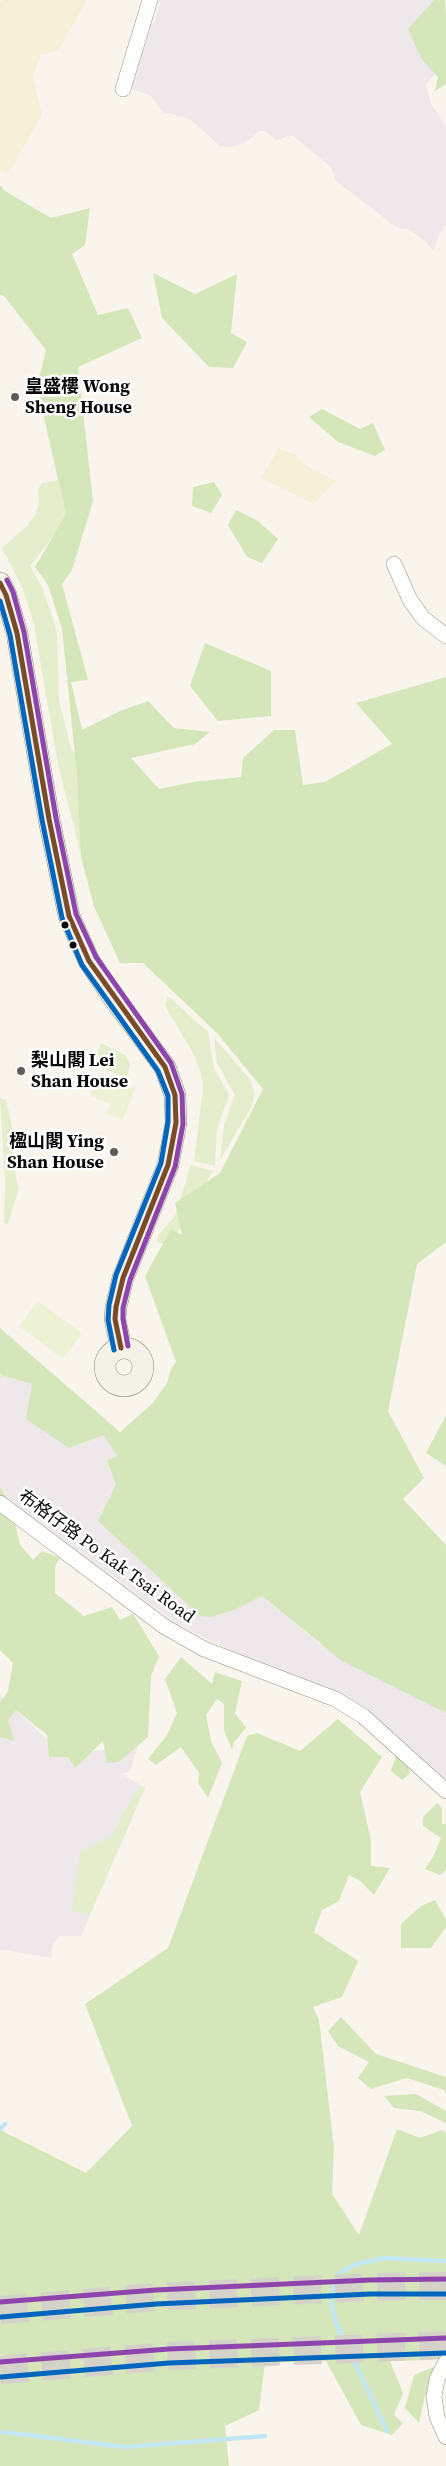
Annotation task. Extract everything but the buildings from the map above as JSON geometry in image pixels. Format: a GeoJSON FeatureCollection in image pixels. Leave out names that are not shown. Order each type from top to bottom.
{"type":"FeatureCollection","features":[{"type":"Feature","properties":{"kind":"street"},"geometry":{"type":"LineString","coordinates":[[123,89],[150,0]]}},
{"type":"Feature","properties":{"kind":"street"},"geometry":{"type":"LineString","coordinates":[[394,564],[410,600],[423,618],[446,636]]}},
{"type":"Feature","properties":{"kind":"street"},"geometry":{"type":"LineString","coordinates":[[0,582],[6,595],[17,633],[48,819],[69,916],[89,961],[165,1067],[175,1095],[176,1123],[168,1165],[123,1278],[116,1307],[115,1319],[121,1348]]}},
{"type":"Feature","properties":{"kind":"street","name":"布格仔路 Po Kak Tsai Road"},"geometry":{"type":"LineString","coordinates":[[0,1502],[165,1627],[204,1649],[336,1699],[363,1716],[446,1791]]}},
{"type":"Feature","properties":{"kind":"street"},"geometry":{"type":"LineString","coordinates":[[446,2362],[437,2379],[434,2397],[437,2417],[446,2437]]}},
{"type":"Feature","properties":{"kind":"shaded area"},"geometry":{"type":"Polygon","coordinates":[[[3,0],[87,0],[58,51],[41,55],[33,77],[42,115],[8,174],[0,170],[0,2],[3,0]]]}},
{"type":"Feature","properties":{"kind":"shaded area"},"geometry":{"type":"Polygon","coordinates":[[[158,0],[435,0],[410,33],[439,70],[426,84],[431,104],[446,126],[446,225],[438,237],[433,251],[426,242],[410,230],[396,227],[336,181],[331,167],[293,136],[287,136],[277,141],[265,131],[260,131],[243,144],[230,147],[220,146],[190,119],[163,112],[150,95],[128,88],[150,24],[154,23],[160,3],[158,0]]]}},
{"type":"Feature","properties":{"kind":"shaded area"},"geometry":{"type":"Polygon","coordinates":[[[279,448],[295,455],[307,466],[336,481],[314,504],[261,478],[279,448]]]}},
{"type":"Feature","properties":{"kind":"shaded area"},"geometry":{"type":"Polygon","coordinates":[[[0,1375],[32,1384],[104,1434],[117,1456],[107,1461],[116,1485],[211,1617],[234,1610],[262,1596],[322,1646],[446,1712],[446,1780],[335,1691],[261,1665],[177,1624],[0,1492],[0,1375]]]}},
{"type":"Feature","properties":{"kind":"shaded area"},"geometry":{"type":"Polygon","coordinates":[[[0,1695],[53,1745],[94,1751],[138,1746],[130,1771],[122,1774],[145,1788],[81,1936],[59,1936],[53,1944],[51,1958],[0,1949],[0,1695]]]}},
{"type":"Feature","properties":{"kind":"green space"},"geometry":{"type":"Polygon","coordinates":[[[434,0],[445,0],[446,17],[446,84],[435,91],[438,77],[421,58],[408,29],[434,0]]]}},
{"type":"Feature","properties":{"kind":"green space"},"geometry":{"type":"Polygon","coordinates":[[[0,185],[5,191],[51,218],[90,208],[85,245],[72,254],[98,315],[128,308],[142,338],[78,367],[93,501],[72,570],[62,584],[88,680],[71,682],[82,730],[120,711],[148,701],[174,728],[210,732],[195,744],[131,758],[159,789],[193,782],[241,777],[243,758],[274,730],[295,730],[303,785],[325,782],[392,744],[356,703],[446,677],[446,1242],[417,1264],[388,1411],[424,1478],[403,1499],[446,1545],[446,1713],[342,1661],[262,1596],[234,1610],[211,1617],[200,1616],[98,1521],[116,1485],[107,1461],[117,1456],[104,1435],[69,1448],[26,1419],[32,1384],[0,1375],[0,1328],[120,1432],[153,1403],[167,1383],[171,1369],[176,1362],[145,1276],[171,1229],[182,1235],[175,1203],[220,1173],[263,1089],[217,1033],[143,963],[120,963],[94,906],[81,857],[77,775],[62,629],[48,585],[35,567],[66,514],[37,387],[46,350],[4,296],[0,295],[0,185]]]}},
{"type":"Feature","properties":{"kind":"green space"},"geometry":{"type":"Polygon","coordinates":[[[153,273],[195,294],[237,274],[231,333],[247,342],[233,368],[209,367],[162,318],[153,273]]]}},
{"type":"Feature","properties":{"kind":"green space"},"geometry":{"type":"Polygon","coordinates":[[[322,409],[360,429],[373,423],[385,450],[375,456],[338,442],[309,417],[322,409]]]}},
{"type":"Feature","properties":{"kind":"green space"},"geometry":{"type":"Polygon","coordinates":[[[59,480],[66,514],[61,526],[30,566],[42,587],[57,634],[59,700],[71,748],[105,804],[134,958],[127,964],[120,963],[94,906],[58,765],[34,625],[23,589],[2,548],[27,526],[35,515],[39,504],[38,489],[42,483],[59,480]]]}},
{"type":"Feature","properties":{"kind":"green space"},"geometry":{"type":"Polygon","coordinates":[[[214,482],[222,495],[211,513],[192,506],[193,487],[214,482]]]}},
{"type":"Feature","properties":{"kind":"green space"},"geometry":{"type":"Polygon","coordinates":[[[236,510],[258,521],[278,539],[262,563],[247,557],[228,525],[236,510]]]}},
{"type":"Feature","properties":{"kind":"green space"},"geometry":{"type":"Polygon","coordinates":[[[205,643],[271,671],[271,716],[218,721],[190,686],[205,643]]]}},
{"type":"Feature","properties":{"kind":"green space"},"geometry":{"type":"Polygon","coordinates":[[[168,996],[208,1032],[214,1068],[229,1095],[217,1129],[215,1166],[194,1161],[203,1088],[201,1073],[193,1053],[165,1006],[168,996]]]}},
{"type":"Feature","properties":{"kind":"green space"},"geometry":{"type":"Polygon","coordinates":[[[214,1038],[249,1078],[255,1094],[252,1106],[220,1160],[224,1125],[235,1095],[217,1063],[214,1038]]]}},
{"type":"Feature","properties":{"kind":"green space"},"geometry":{"type":"Polygon","coordinates":[[[101,1043],[125,1055],[130,1063],[127,1078],[93,1064],[101,1043]]]}},
{"type":"Feature","properties":{"kind":"green space"},"geometry":{"type":"Polygon","coordinates":[[[98,1074],[135,1089],[123,1120],[107,1114],[111,1104],[90,1096],[98,1074]]]}},
{"type":"Feature","properties":{"kind":"green space"},"geometry":{"type":"Polygon","coordinates":[[[0,1098],[6,1100],[12,1126],[15,1173],[19,1189],[8,1224],[4,1223],[5,1182],[0,1098]]]}},
{"type":"Feature","properties":{"kind":"green space"},"geometry":{"type":"Polygon","coordinates":[[[191,1165],[213,1171],[171,1244],[159,1243],[156,1241],[159,1234],[175,1216],[191,1165]]]}},
{"type":"Feature","properties":{"kind":"green space"},"geometry":{"type":"Polygon","coordinates":[[[38,1301],[82,1333],[63,1359],[19,1326],[38,1301]]]}},
{"type":"Feature","properties":{"kind":"green space"},"geometry":{"type":"Polygon","coordinates":[[[446,1415],[446,1466],[426,1453],[446,1415]]]}},
{"type":"Feature","properties":{"kind":"green space"},"geometry":{"type":"Polygon","coordinates":[[[0,1486],[12,1510],[20,1545],[33,1560],[42,1551],[60,1558],[55,1567],[55,1593],[84,1616],[112,1607],[120,1620],[133,1614],[159,1656],[151,1676],[148,1737],[119,1762],[107,1763],[103,1741],[75,1768],[68,1757],[49,1757],[47,1735],[16,1710],[8,1720],[14,1741],[0,1737],[0,1703],[8,1691],[13,1663],[0,1650],[0,1486]]]}},
{"type":"Feature","properties":{"kind":"green space"},"geometry":{"type":"Polygon","coordinates":[[[181,1657],[212,1684],[215,1672],[242,1681],[235,1713],[246,1728],[234,1742],[232,1750],[224,1730],[224,1704],[217,1699],[206,1715],[211,1741],[222,1763],[208,1798],[198,1783],[199,1773],[181,1747],[156,1765],[148,1759],[167,1735],[177,1713],[165,1679],[181,1657]]]}},
{"type":"Feature","properties":{"kind":"green space"},"geometry":{"type":"Polygon","coordinates":[[[338,1719],[382,1757],[360,1792],[371,1840],[371,1866],[390,1868],[374,1895],[360,1881],[349,1875],[339,1901],[322,1910],[314,1932],[358,1961],[342,1997],[313,2007],[319,2020],[334,2147],[332,2194],[359,2235],[397,2129],[420,2138],[442,2130],[446,2133],[446,2346],[433,2360],[390,2361],[403,2393],[394,2415],[403,2423],[392,2435],[361,2425],[326,2361],[265,2363],[259,2410],[225,2426],[229,2466],[0,2466],[0,2130],[86,2173],[132,2126],[85,2004],[168,1948],[247,1736],[257,1733],[300,1751],[338,1719]]]}},
{"type":"Feature","properties":{"kind":"green space"},"geometry":{"type":"Polygon","coordinates":[[[396,1756],[406,1763],[410,1773],[402,1780],[391,1771],[396,1756]]]}},
{"type":"Feature","properties":{"kind":"green space"},"geometry":{"type":"Polygon","coordinates":[[[142,1786],[145,1788],[90,1915],[72,1911],[80,1852],[113,1834],[135,1792],[142,1786]]]}},
{"type":"Feature","properties":{"kind":"green space"},"geometry":{"type":"Polygon","coordinates":[[[437,1803],[442,1808],[442,1824],[446,1824],[446,1870],[440,1875],[425,1869],[433,1857],[441,1838],[423,1826],[423,1817],[437,1803]]]}},
{"type":"Feature","properties":{"kind":"green space"},"geometry":{"type":"Polygon","coordinates":[[[435,1900],[446,1920],[446,1927],[431,1948],[401,1948],[401,1924],[421,1906],[435,1900]]]}},
{"type":"Feature","properties":{"kind":"green space"},"geometry":{"type":"Polygon","coordinates":[[[341,2017],[376,2054],[446,2077],[446,2094],[444,2090],[407,2078],[371,2089],[358,2078],[369,2062],[338,2046],[328,2031],[341,2017]]]}},
{"type":"Feature","properties":{"kind":"green space"},"geometry":{"type":"Polygon","coordinates":[[[416,2094],[446,2111],[446,2123],[420,2111],[394,2108],[384,2096],[416,2094]]]}},
{"type":"Feature","properties":{"kind":"green space"},"geometry":{"type":"Polygon","coordinates":[[[446,2362],[425,2396],[419,2423],[405,2408],[414,2375],[446,2362]]]}},
{"type":"Feature","properties":{"kind":"waterway"},"geometry":{"type":"LineString","coordinates":[[0,2129],[5,2124]]}},
{"type":"Feature","properties":{"kind":"waterway"},"geometry":{"type":"LineString","coordinates":[[387,2431],[336,2323],[331,2302],[334,2282],[342,2271],[357,2264],[384,2258],[446,2261]]}},
{"type":"Feature","properties":{"kind":"waterway"},"geometry":{"type":"LineString","coordinates":[[3,2432],[125,2447],[265,2436]]}},
{"type":"Feature","properties":{"kind":"tunnel"},"geometry":{"type":"LineString","coordinates":[[0,2310],[156,2297],[370,2287],[446,2286]]}},
{"type":"Feature","properties":{"kind":"tunnel"},"geometry":{"type":"LineString","coordinates":[[0,2370],[169,2356],[446,2345]]}},
{"type":"Feature","properties":{"kind":"transit line"},"geometry":{"type":"LineString","coordinates":[[7,580],[13,592],[24,632],[56,818],[76,914],[96,957],[171,1063],[182,1094],[183,1124],[175,1167],[130,1280],[123,1308],[128,1346]]}},
{"type":"Feature","properties":{"kind":"transit line"},"geometry":{"type":"LineString","coordinates":[[0,583],[6,595],[17,633],[49,819],[69,916],[89,961],[165,1067],[175,1095],[176,1123],[168,1165],[123,1278],[116,1307],[115,1319],[121,1348]]}},
{"type":"Feature","properties":{"kind":"transit line"},"geometry":{"type":"LineString","coordinates":[[0,601],[10,635],[42,820],[62,918],[82,965],[158,1071],[168,1096],[168,1122],[161,1163],[116,1275],[109,1305],[108,1320],[114,1350]]}},
{"type":"Feature","properties":{"kind":"transit line"},"geometry":{"type":"LineString","coordinates":[[0,2302],[156,2290],[370,2280],[446,2279]]}},
{"type":"Feature","properties":{"kind":"transit line"},"geometry":{"type":"LineString","coordinates":[[1,2317],[156,2304],[370,2294],[446,2294]]}},
{"type":"Feature","properties":{"kind":"transit line"},"geometry":{"type":"LineString","coordinates":[[0,2362],[169,2349],[446,2338]]}},
{"type":"Feature","properties":{"kind":"transit line"},"geometry":{"type":"LineString","coordinates":[[1,2377],[169,2363],[446,2353]]}},
{"type":"Feature","properties":{"kind":"place","name":"皇盛樓 Wong Sheng House"},"geometry":{"type":"Point","coordinates":[15,397]}},
{"type":"Feature","properties":{"kind":"place","name":"梨山閣 Lei Shan House"},"geometry":{"type":"Point","coordinates":[21,1071]}},
{"type":"Feature","properties":{"kind":"place","name":"楹山閣 Ying Shan House"},"geometry":{"type":"Point","coordinates":[114,1152]}}]}
